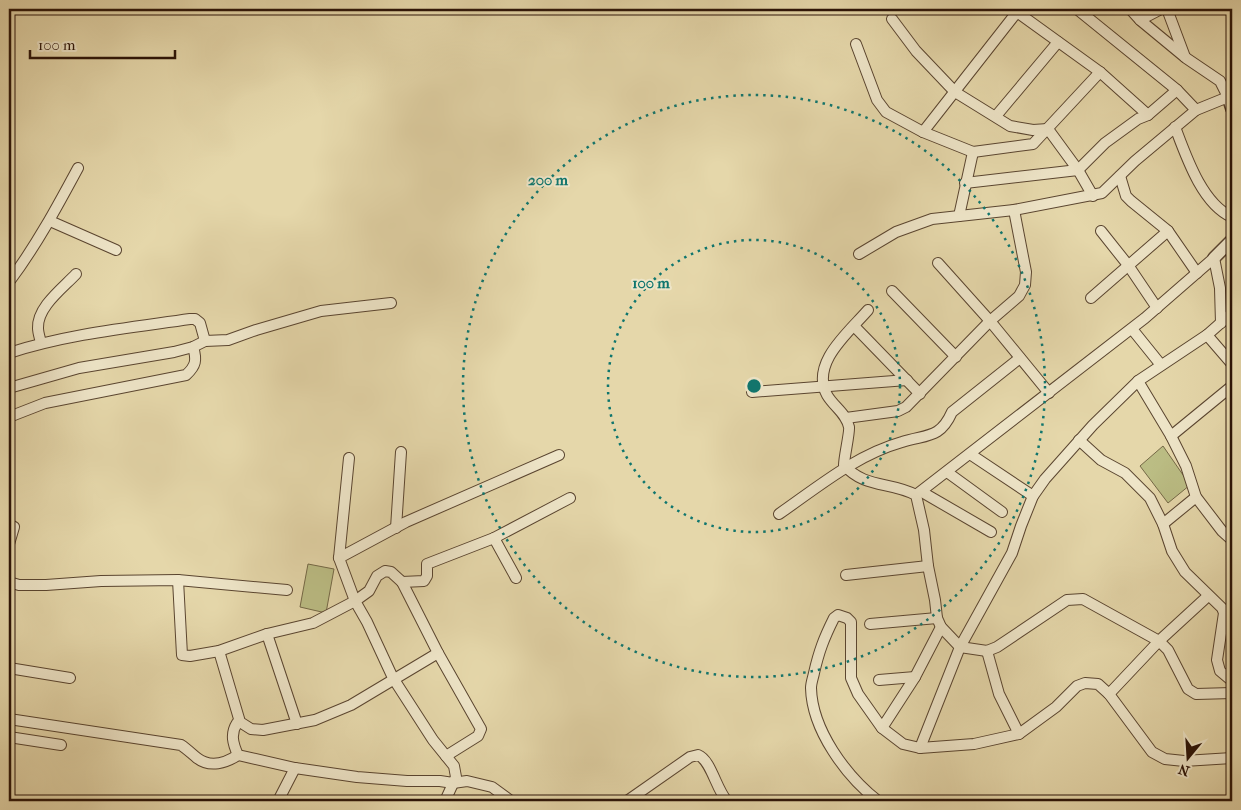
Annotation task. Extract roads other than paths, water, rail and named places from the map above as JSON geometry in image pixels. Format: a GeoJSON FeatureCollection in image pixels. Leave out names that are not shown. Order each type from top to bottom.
{"type":"FeatureCollection","features":[{"type":"Feature","properties":{"kind":"street"},"geometry":{"type":"LineString","coordinates":[[1077,9],[1177,90],[1196,110]]}},
{"type":"Feature","properties":{"kind":"street"},"geometry":{"type":"LineString","coordinates":[[1130,9],[1140,20],[1186,58],[1220,81],[1230,95],[1232,109]]}},
{"type":"Feature","properties":{"kind":"street"},"geometry":{"type":"LineString","coordinates":[[1140,20],[1161,9]]}},
{"type":"Feature","properties":{"kind":"street"},"geometry":{"type":"LineString","coordinates":[[1167,9],[1186,58]]}},
{"type":"Feature","properties":{"kind":"street"},"geometry":{"type":"LineString","coordinates":[[923,132],[1018,11],[1100,72],[1148,115]]}},
{"type":"Feature","properties":{"kind":"street"},"geometry":{"type":"LineString","coordinates":[[892,19],[916,51],[955,92],[1010,126],[1033,130],[1048,129]]}},
{"type":"Feature","properties":{"kind":"street"},"geometry":{"type":"LineString","coordinates":[[996,116],[1058,42]]}},
{"type":"Feature","properties":{"kind":"street"},"geometry":{"type":"LineString","coordinates":[[856,44],[877,100],[886,112],[923,132],[973,152],[1034,144],[1100,72]]}},
{"type":"Feature","properties":{"kind":"street"},"geometry":{"type":"LineString","coordinates":[[965,183],[1078,170],[1105,143],[1138,119],[1148,115],[1177,90]]}},
{"type":"Feature","properties":{"kind":"street"},"geometry":{"type":"LineString","coordinates":[[859,254],[896,232],[932,219],[1014,210],[1102,193],[1196,110],[1230,95]]}},
{"type":"Feature","properties":{"kind":"street"},"geometry":{"type":"LineString","coordinates":[[1175,127],[1194,174],[1214,204],[1232,217]]}},
{"type":"Feature","properties":{"kind":"street"},"geometry":{"type":"LineString","coordinates":[[1048,129],[1078,170],[1093,196]]}},
{"type":"Feature","properties":{"kind":"street"},"geometry":{"type":"LineString","coordinates":[[959,216],[973,152]]}},
{"type":"Feature","properties":{"kind":"street"},"geometry":{"type":"LineString","coordinates":[[9,282],[50,221],[78,168]]}},
{"type":"Feature","properties":{"kind":"street"},"geometry":{"type":"LineString","coordinates":[[1120,176],[1126,196],[1168,231],[1197,274]]}},
{"type":"Feature","properties":{"kind":"street"},"geometry":{"type":"LineString","coordinates":[[846,418],[898,411],[906,407],[990,322],[1019,296],[1025,285],[1026,272],[1014,210]]}},
{"type":"Feature","properties":{"kind":"street"},"geometry":{"type":"LineString","coordinates":[[50,221],[116,250]]}},
{"type":"Feature","properties":{"kind":"street"},"geometry":{"type":"LineString","coordinates":[[1091,298],[1168,231]]}},
{"type":"Feature","properties":{"kind":"street"},"geometry":{"type":"LineString","coordinates":[[1101,232],[1128,265],[1157,308]]}},
{"type":"Feature","properties":{"kind":"street"},"geometry":{"type":"LineString","coordinates":[[919,493],[1157,308],[1197,274],[1232,240]]}},
{"type":"Feature","properties":{"kind":"street"},"geometry":{"type":"LineString","coordinates":[[1214,258],[1220,288],[1221,323]]}},
{"type":"Feature","properties":{"kind":"street"},"geometry":{"type":"LineString","coordinates":[[938,263],[1049,393]]}},
{"type":"Feature","properties":{"kind":"street"},"geometry":{"type":"LineString","coordinates":[[41,343],[38,327],[41,313],[47,304],[76,274]]}},
{"type":"Feature","properties":{"kind":"street"},"geometry":{"type":"LineString","coordinates":[[892,291],[956,357]]}},
{"type":"Feature","properties":{"kind":"street"},"geometry":{"type":"LineString","coordinates":[[9,388],[79,368],[193,347],[205,341],[228,340],[321,311],[391,303]]}},
{"type":"Feature","properties":{"kind":"street"},"geometry":{"type":"LineString","coordinates":[[868,310],[830,353],[824,368],[823,382],[827,396],[846,418],[850,430],[845,448],[844,465],[852,475],[860,479],[919,493],[991,532]]}},
{"type":"Feature","properties":{"kind":"street"},"geometry":{"type":"LineString","coordinates":[[920,748],[960,647],[1012,553],[1020,526],[1033,496],[1045,479],[1112,405],[1138,381],[1207,334],[1232,313]]}},
{"type":"Feature","properties":{"kind":"street"},"geometry":{"type":"LineString","coordinates":[[9,353],[57,339],[124,327],[190,319],[200,323],[205,341]]}},
{"type":"Feature","properties":{"kind":"street"},"geometry":{"type":"LineString","coordinates":[[854,326],[920,394]]}},
{"type":"Feature","properties":{"kind":"street"},"geometry":{"type":"LineString","coordinates":[[1132,328],[1160,366]]}},
{"type":"Feature","properties":{"kind":"street"},"geometry":{"type":"LineString","coordinates":[[1207,334],[1232,364]]}},
{"type":"Feature","properties":{"kind":"street"},"geometry":{"type":"LineString","coordinates":[[9,417],[45,403],[186,375],[194,368],[197,357],[193,347]]}},
{"type":"Feature","properties":{"kind":"street"},"geometry":{"type":"LineString","coordinates":[[778,514],[868,454],[903,441],[939,432],[947,423],[952,412],[1020,358]]}},
{"type":"Feature","properties":{"kind":"street"},"geometry":{"type":"LineString","coordinates":[[752,392],[825,388],[907,380]]}},
{"type":"Feature","properties":{"kind":"street"},"geometry":{"type":"LineString","coordinates":[[1138,381],[1171,436],[1186,466],[1196,497],[1232,540]]}},
{"type":"Feature","properties":{"kind":"street"},"geometry":{"type":"LineString","coordinates":[[1171,436],[1232,386]]}},
{"type":"Feature","properties":{"kind":"street"},"geometry":{"type":"LineString","coordinates":[[1079,440],[1101,460],[1125,473],[1150,498],[1163,524],[1172,551],[1185,572],[1222,608],[1224,613],[1217,660],[1220,671],[1232,681]]}},
{"type":"Feature","properties":{"kind":"street"},"geometry":{"type":"LineString","coordinates":[[396,528],[401,452]]}},
{"type":"Feature","properties":{"kind":"street"},"geometry":{"type":"LineString","coordinates":[[970,454],[1033,496]]}},
{"type":"Feature","properties":{"kind":"street"},"geometry":{"type":"LineString","coordinates":[[339,558],[441,505],[559,455]]}},
{"type":"Feature","properties":{"kind":"street"},"geometry":{"type":"LineString","coordinates":[[349,458],[339,558],[355,601],[393,678],[433,740],[456,769],[456,777],[446,801]]}},
{"type":"Feature","properties":{"kind":"street"},"geometry":{"type":"LineString","coordinates":[[947,472],[1002,512]]}},
{"type":"Feature","properties":{"kind":"street"},"geometry":{"type":"LineString","coordinates":[[882,728],[915,677],[939,623],[928,566],[919,493]]}},
{"type":"Feature","properties":{"kind":"street"},"geometry":{"type":"LineString","coordinates":[[1163,524],[1196,497]]}},
{"type":"Feature","properties":{"kind":"street"},"geometry":{"type":"LineString","coordinates":[[402,582],[424,581],[427,576],[427,564],[494,538],[570,498]]}},
{"type":"Feature","properties":{"kind":"street"},"geometry":{"type":"LineString","coordinates":[[9,524],[14,526],[9,544]]}},
{"type":"Feature","properties":{"kind":"street"},"geometry":{"type":"LineString","coordinates":[[494,538],[516,578]]}},
{"type":"Feature","properties":{"kind":"street"},"geometry":{"type":"LineString","coordinates":[[846,575],[928,566]]}},
{"type":"Feature","properties":{"kind":"street"},"geometry":{"type":"LineString","coordinates":[[178,580],[182,655],[190,656],[219,651],[268,634],[313,623],[355,601],[369,591],[377,576],[385,571],[391,572],[402,582],[438,653],[481,729],[478,736],[446,756]]}},
{"type":"Feature","properties":{"kind":"street"},"geometry":{"type":"LineString","coordinates":[[9,582],[19,585],[46,585],[101,581],[178,580],[287,590]]}},
{"type":"Feature","properties":{"kind":"street"},"geometry":{"type":"LineString","coordinates":[[1109,694],[1159,641],[1208,596]]}},
{"type":"Feature","properties":{"kind":"street"},"geometry":{"type":"LineString","coordinates":[[870,624],[939,623],[960,647],[987,651],[997,648],[1068,600],[1083,599],[1159,641],[1168,650],[1188,689],[1196,694],[1232,693]]}},
{"type":"Feature","properties":{"kind":"street"},"geometry":{"type":"LineString","coordinates":[[878,801],[853,777],[832,751],[818,724],[811,688],[819,651],[834,618],[838,615],[852,622],[851,678],[858,694],[882,728],[903,744],[920,748],[974,744],[1019,734],[1056,707],[1077,686],[1085,683],[1098,684],[1109,694],[1152,752],[1165,758],[1184,761],[1232,758]]}},
{"type":"Feature","properties":{"kind":"street"},"geometry":{"type":"LineString","coordinates":[[268,634],[297,724]]}},
{"type":"Feature","properties":{"kind":"street"},"geometry":{"type":"LineString","coordinates":[[219,651],[240,722],[251,729],[263,730],[315,720],[351,705],[393,678],[438,653]]}},
{"type":"Feature","properties":{"kind":"street"},"geometry":{"type":"LineString","coordinates":[[987,651],[999,694],[1019,734]]}},
{"type":"Feature","properties":{"kind":"street"},"geometry":{"type":"LineString","coordinates":[[9,668],[70,678]]}},
{"type":"Feature","properties":{"kind":"street"},"geometry":{"type":"LineString","coordinates":[[879,680],[915,677]]}},
{"type":"Feature","properties":{"kind":"street"},"geometry":{"type":"LineString","coordinates":[[9,719],[182,745],[198,759],[212,764],[228,761],[238,755],[295,768],[357,777],[453,783],[467,781],[492,787],[511,801]]}},
{"type":"Feature","properties":{"kind":"street"},"geometry":{"type":"LineString","coordinates":[[238,755],[233,733],[237,723],[240,722]]}},
{"type":"Feature","properties":{"kind":"street"},"geometry":{"type":"LineString","coordinates":[[9,737],[61,744]]}},
{"type":"Feature","properties":{"kind":"street"},"geometry":{"type":"LineString","coordinates":[[627,801],[690,757],[698,756],[707,762],[720,791],[727,801]]}},
{"type":"Feature","properties":{"kind":"street"},"geometry":{"type":"LineString","coordinates":[[278,801],[295,768]]}}]}
